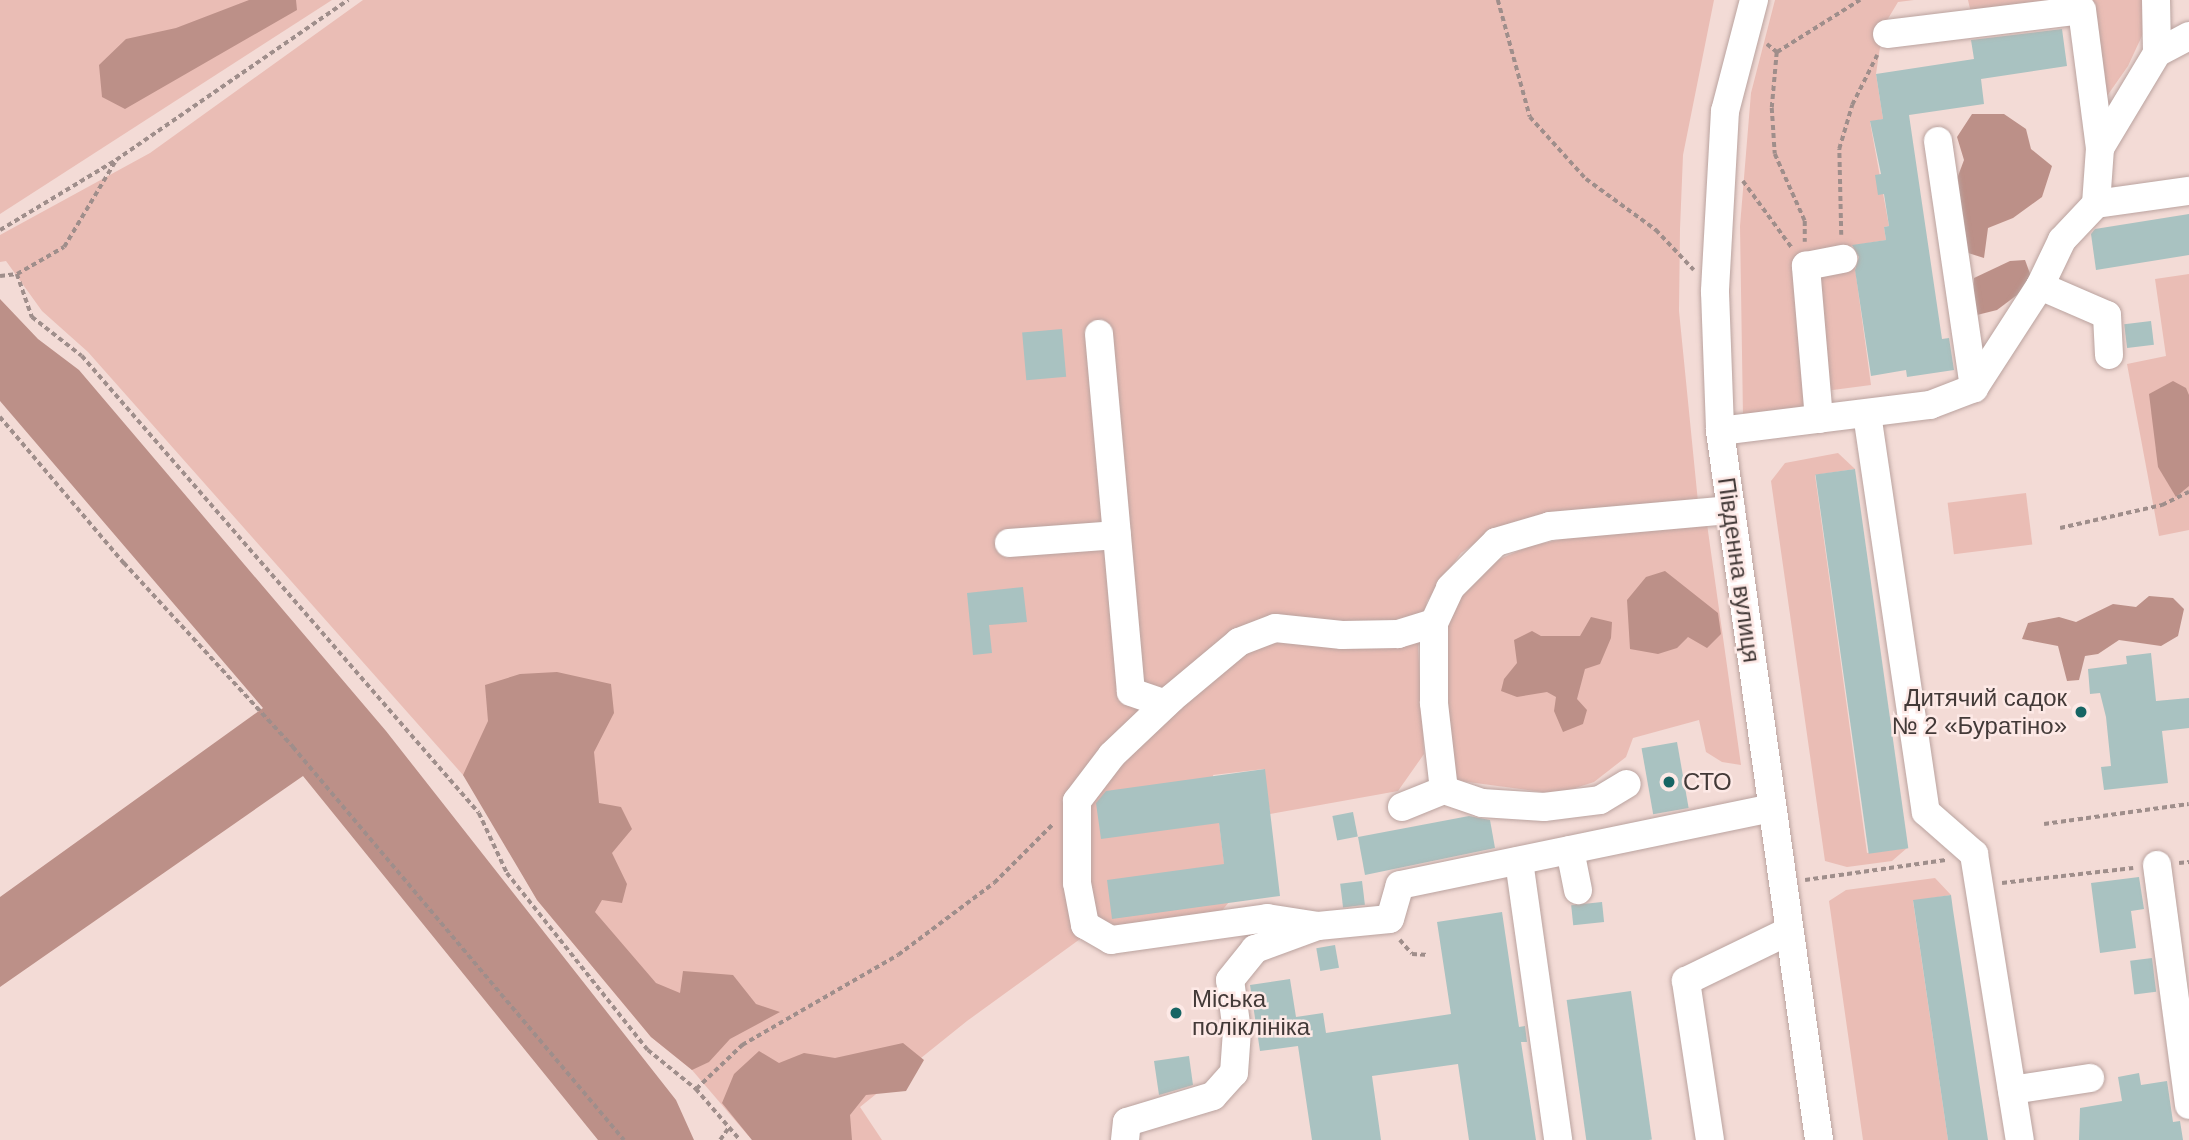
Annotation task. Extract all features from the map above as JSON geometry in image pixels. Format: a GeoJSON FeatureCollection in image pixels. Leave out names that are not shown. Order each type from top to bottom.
{"type":"FeatureCollection","features":[{"type":"Feature","properties":{"kind":"street","name":"Південна вулиця"},"geometry":{"type":"LineString","coordinates":[[1754,0],[1725,111],[1715,292],[1720,431],[1819,1140]]}},
{"type":"Feature","properties":{"kind":"street"},"geometry":{"type":"LineString","coordinates":[[2156,0],[2157,54]]}},
{"type":"Feature","properties":{"kind":"street"},"geometry":{"type":"LineString","coordinates":[[1887,34],[2082,10],[2099,148],[2096,204]]}},
{"type":"Feature","properties":{"kind":"street"},"geometry":{"type":"LineString","coordinates":[[2099,148],[2157,54],[2189,37]]}},
{"type":"Feature","properties":{"kind":"street"},"geometry":{"type":"LineString","coordinates":[[1938,141],[1974,388]]}},
{"type":"Feature","properties":{"kind":"street"},"geometry":{"type":"LineString","coordinates":[[1720,431],[1930,405],[1974,388],[2040,286],[2062,240],[2096,204],[2189,191]]}},
{"type":"Feature","properties":{"kind":"street"},"geometry":{"type":"LineString","coordinates":[[1819,419],[1806,267],[1843,259]]}},
{"type":"Feature","properties":{"kind":"street"},"geometry":{"type":"LineString","coordinates":[[2040,286],[2107,315],[2109,355]]}},
{"type":"Feature","properties":{"kind":"street"},"geometry":{"type":"LineString","coordinates":[[1099,334],[1131,692],[1165,704]]}},
{"type":"Feature","properties":{"kind":"street"},"geometry":{"type":"LineString","coordinates":[[1867,414],[1926,812],[1974,854],[2020,1140]]}},
{"type":"Feature","properties":{"kind":"street"},"geometry":{"type":"LineString","coordinates":[[1444,790],[1434,703],[1434,623],[1450,588],[1496,542],[1550,526],[1731,510]]}},
{"type":"Feature","properties":{"kind":"street"},"geometry":{"type":"LineString","coordinates":[[1009,543],[1117,535]]}},
{"type":"Feature","properties":{"kind":"street"},"geometry":{"type":"LineString","coordinates":[[1434,623],[1398,634],[1342,635],[1275,628],[1239,642],[1165,704],[1112,755],[1077,801],[1077,883],[1085,925],[1111,940],[1267,918],[1318,926],[1390,919],[1400,885],[1772,807]]}},
{"type":"Feature","properties":{"kind":"street"},"geometry":{"type":"LineString","coordinates":[[1402,807],[1444,790],[1482,803],[1544,807],[1600,800],[1627,784]]}},
{"type":"Feature","properties":{"kind":"street"},"geometry":{"type":"LineString","coordinates":[[1570,850],[1578,890]]}},
{"type":"Feature","properties":{"kind":"street"},"geometry":{"type":"LineString","coordinates":[[1519,861],[1558,1140]]}},
{"type":"Feature","properties":{"kind":"street"},"geometry":{"type":"LineString","coordinates":[[2157,865],[2189,1105]]}},
{"type":"Feature","properties":{"kind":"street"},"geometry":{"type":"LineString","coordinates":[[1125,1140],[1127,1122],[1213,1096],[1227,1081],[1234,1073],[1237,1031],[1230,980],[1255,949],[1318,926]]}},
{"type":"Feature","properties":{"kind":"street"},"geometry":{"type":"LineString","coordinates":[[1710,1140],[1686,981],[1789,931]]}},
{"type":"Feature","properties":{"kind":"street"},"geometry":{"type":"LineString","coordinates":[[2012,1090],[2090,1078]]}},
{"type":"Feature","properties":{"kind":"path"},"geometry":{"type":"LineString","coordinates":[[0,230],[117,160],[348,0]]}},
{"type":"Feature","properties":{"kind":"path"},"geometry":{"type":"LineString","coordinates":[[1498,0],[1530,117],[1586,179],[1656,230],[1715,292]]}},
{"type":"Feature","properties":{"kind":"path"},"geometry":{"type":"LineString","coordinates":[[1777,51],[1860,0]]}},
{"type":"Feature","properties":{"kind":"path"},"geometry":{"type":"LineString","coordinates":[[1745,29],[1777,51]]}},
{"type":"Feature","properties":{"kind":"path"},"geometry":{"type":"LineString","coordinates":[[1843,259],[1839,149],[1852,105],[1887,34]]}},
{"type":"Feature","properties":{"kind":"path"},"geometry":{"type":"LineString","coordinates":[[1777,51],[1775,154],[1805,220],[1806,267]]}},
{"type":"Feature","properties":{"kind":"path"},"geometry":{"type":"LineString","coordinates":[[0,276],[17,274],[64,247],[117,160]]}},
{"type":"Feature","properties":{"kind":"path"},"geometry":{"type":"LineString","coordinates":[[1722,161],[1753,190],[1806,267]]}},
{"type":"Feature","properties":{"kind":"path"},"geometry":{"type":"LineString","coordinates":[[17,274],[32,317],[82,356],[479,813],[507,873],[648,1049],[696,1089],[740,1140]]}},
{"type":"Feature","properties":{"kind":"path"},"geometry":{"type":"LineString","coordinates":[[0,416],[124,563],[293,747],[624,1140]]}},
{"type":"Feature","properties":{"kind":"path"},"geometry":{"type":"LineString","coordinates":[[2060,528],[2162,505],[2189,492]]}},
{"type":"Feature","properties":{"kind":"path"},"geometry":{"type":"LineString","coordinates":[[696,1089],[742,1045],[898,955],[994,883],[1077,801]]}},
{"type":"Feature","properties":{"kind":"path"},"geometry":{"type":"LineString","coordinates":[[2045,824],[2189,804]]}},
{"type":"Feature","properties":{"kind":"path"},"geometry":{"type":"LineString","coordinates":[[1782,883],[1974,854]]}},
{"type":"Feature","properties":{"kind":"path"},"geometry":{"type":"LineString","coordinates":[[1979,886],[2189,862]]}},
{"type":"Feature","properties":{"kind":"path"},"geometry":{"type":"LineString","coordinates":[[1390,919],[1412,954],[1429,955]]}},
{"type":"Feature","properties":{"kind":"path"},"geometry":{"type":"LineString","coordinates":[[720,1140],[729,1127]]}},
{"type":"Feature","properties":{"kind":"shaded area"},"geometry":{"type":"Polygon","coordinates":[[[0,0],[332,0],[0,214],[0,0]]]}},
{"type":"Feature","properties":{"kind":"shaded area"},"geometry":{"type":"Polygon","coordinates":[[[249,0],[296,0],[297,10],[125,109],[102,97],[99,65],[126,39],[176,28],[249,0]]]}},
{"type":"Feature","properties":{"kind":"shaded area"},"geometry":{"type":"Polygon","coordinates":[[[363,0],[1714,0],[1683,155],[1680,229],[1679,311],[1698,502],[1493,531],[1461,553],[1427,601],[1418,646],[1424,754],[1398,791],[1270,814],[1264,769],[1213,775],[1229,902],[1220,913],[1141,928],[1098,926],[967,1021],[860,1107],[882,1140],[752,1140],[692,1070],[651,1037],[537,900],[471,784],[88,352],[42,311],[6,261],[0,262],[0,235],[150,153],[363,0]]]}},
{"type":"Feature","properties":{"kind":"shaded area"},"geometry":{"type":"Polygon","coordinates":[[[1775,0],[1914,0],[1898,2],[1883,27],[1876,74],[1883,119],[1870,122],[1889,226],[1884,227],[1886,240],[1803,254],[1809,407],[1743,417],[1740,226],[1751,93],[1775,0]]]}},
{"type":"Feature","properties":{"kind":"shaded area"},"geometry":{"type":"Polygon","coordinates":[[[1968,0],[2144,0],[2147,25],[2128,66],[2107,96],[2091,4],[1971,13],[1968,0]]]}},
{"type":"Feature","properties":{"kind":"shaded area"},"geometry":{"type":"Polygon","coordinates":[[[1972,114],[2004,114],[2026,129],[2031,149],[2052,166],[2042,197],[2013,218],[1988,228],[1984,258],[1965,252],[1955,184],[1964,160],[1957,137],[1972,114]]]}},
{"type":"Feature","properties":{"kind":"shaded area"},"geometry":{"type":"Polygon","coordinates":[[[2025,260],[2032,279],[1997,310],[1973,316],[1974,278],[2010,261],[2025,260]]]}},
{"type":"Feature","properties":{"kind":"shaded area"},"geometry":{"type":"Polygon","coordinates":[[[1855,268],[1871,385],[1825,391],[1814,279],[1824,273],[1855,268]]]}},
{"type":"Feature","properties":{"kind":"shaded area"},"geometry":{"type":"Polygon","coordinates":[[[2189,274],[2189,530],[2159,536],[2127,364],[2166,356],[2155,279],[2189,274]]]}},
{"type":"Feature","properties":{"kind":"shaded area"},"geometry":{"type":"Polygon","coordinates":[[[0,299],[38,339],[79,370],[386,731],[676,1100],[694,1140],[598,1140],[303,776],[0,987],[0,897],[263,708],[0,401],[0,299]]]}},
{"type":"Feature","properties":{"kind":"shaded area"},"geometry":{"type":"Polygon","coordinates":[[[2173,381],[2186,388],[2189,395],[2189,486],[2176,497],[2158,467],[2149,394],[2173,381]]]}},
{"type":"Feature","properties":{"kind":"shaded area"},"geometry":{"type":"Polygon","coordinates":[[[1838,453],[1855,469],[1815,475],[1867,853],[1907,848],[1892,861],[1847,867],[1825,861],[1771,481],[1785,463],[1838,453]]]}},
{"type":"Feature","properties":{"kind":"shaded area"},"geometry":{"type":"Polygon","coordinates":[[[2026,493],[2032,545],[1954,554],[1948,503],[2026,493]]]}},
{"type":"Feature","properties":{"kind":"shaded area"},"geometry":{"type":"Polygon","coordinates":[[[1707,524],[1741,765],[1722,762],[1706,752],[1699,720],[1633,738],[1626,757],[1594,782],[1557,794],[1453,780],[1444,627],[1461,595],[1488,564],[1530,546],[1592,533],[1707,524]]]}},
{"type":"Feature","properties":{"kind":"shaded area"},"geometry":{"type":"Polygon","coordinates":[[[1665,571],[1718,613],[1721,634],[1707,648],[1688,637],[1677,648],[1658,654],[1630,649],[1627,600],[1646,577],[1665,571]]]}},
{"type":"Feature","properties":{"kind":"shaded area"},"geometry":{"type":"Polygon","coordinates":[[[2149,596],[2173,598],[2184,609],[2178,636],[2161,646],[2119,640],[2098,654],[2085,656],[2079,680],[2067,681],[2058,646],[2022,639],[2028,623],[2059,617],[2076,622],[2113,604],[2136,607],[2149,596]]]}},
{"type":"Feature","properties":{"kind":"shaded area"},"geometry":{"type":"Polygon","coordinates":[[[1591,617],[1612,622],[1611,638],[1600,664],[1585,669],[1577,699],[1587,710],[1583,724],[1563,732],[1554,711],[1556,697],[1547,692],[1517,697],[1501,691],[1504,679],[1517,663],[1514,640],[1532,631],[1541,636],[1580,636],[1591,617]]]}},
{"type":"Feature","properties":{"kind":"shaded area"},"geometry":{"type":"Polygon","coordinates":[[[557,672],[611,684],[614,713],[594,752],[599,803],[621,807],[632,829],[612,853],[627,884],[622,903],[602,900],[595,912],[656,983],[680,993],[683,971],[733,975],[756,1004],[780,1012],[730,1039],[709,1062],[692,1070],[651,1037],[537,900],[463,775],[488,721],[485,685],[520,674],[557,672]]]}},
{"type":"Feature","properties":{"kind":"shaded area"},"geometry":{"type":"Polygon","coordinates":[[[1935,878],[1951,895],[1913,901],[1948,1140],[1863,1140],[1829,901],[1846,890],[1935,878]]]}},
{"type":"Feature","properties":{"kind":"shaded area"},"geometry":{"type":"Polygon","coordinates":[[[903,1043],[924,1060],[906,1091],[866,1095],[850,1115],[852,1140],[752,1140],[722,1103],[734,1074],[759,1051],[779,1063],[804,1053],[835,1058],[903,1043]]]}},
{"type":"Feature","properties":{"kind":"building"},"geometry":{"type":"Polygon","coordinates":[[[2062,29],[2067,66],[1981,79],[1984,104],[1909,115],[1942,339],[1949,338],[1954,370],[1907,377],[1906,370],[1871,376],[1855,270],[1859,257],[1852,245],[1886,240],[1884,227],[1889,226],[1884,194],[1878,195],[1875,175],[1881,174],[1870,121],[1883,119],[1876,74],[1974,59],[1971,40],[2062,29]]]}},
{"type":"Feature","properties":{"kind":"building"},"geometry":{"type":"Polygon","coordinates":[[[2189,214],[2189,255],[2096,270],[2091,234],[2095,229],[2189,214]]]}},
{"type":"Feature","properties":{"kind":"building"},"geometry":{"type":"Polygon","coordinates":[[[2151,321],[2154,345],[2127,348],[2124,324],[2151,321]]]}},
{"type":"Feature","properties":{"kind":"building"},"geometry":{"type":"Polygon","coordinates":[[[1062,329],[1066,377],[1026,380],[1022,332],[1062,329]]]}},
{"type":"Feature","properties":{"kind":"building"},"geometry":{"type":"Polygon","coordinates":[[[1855,469],[1908,848],[1869,854],[1815,475],[1855,469]]]}},
{"type":"Feature","properties":{"kind":"building"},"geometry":{"type":"Polygon","coordinates":[[[1023,587],[1027,622],[989,625],[992,653],[973,655],[967,593],[1023,587]]]}},
{"type":"Feature","properties":{"kind":"building"},"geometry":{"type":"Polygon","coordinates":[[[2151,653],[2156,701],[2189,698],[2189,728],[2162,731],[2168,783],[2104,790],[2101,767],[2111,766],[2106,717],[2100,693],[2090,694],[2088,669],[2127,664],[2126,656],[2151,653]]]}},
{"type":"Feature","properties":{"kind":"building"},"geometry":{"type":"Polygon","coordinates":[[[1677,742],[1689,808],[1653,814],[1642,748],[1677,742]]]}},
{"type":"Feature","properties":{"kind":"building"},"geometry":{"type":"Polygon","coordinates":[[[1265,769],[1280,896],[1112,919],[1107,880],[1224,864],[1219,823],[1101,839],[1096,803],[1106,791],[1265,769]]]}},
{"type":"Feature","properties":{"kind":"building"},"geometry":{"type":"Polygon","coordinates":[[[1353,812],[1358,837],[1337,841],[1332,816],[1353,812]]]}},
{"type":"Feature","properties":{"kind":"building"},"geometry":{"type":"Polygon","coordinates":[[[1469,816],[1490,820],[1495,848],[1365,875],[1358,837],[1469,816]]]}},
{"type":"Feature","properties":{"kind":"building"},"geometry":{"type":"Polygon","coordinates":[[[2139,877],[2144,909],[2131,911],[2136,948],[2100,953],[2091,883],[2139,877]]]}},
{"type":"Feature","properties":{"kind":"building"},"geometry":{"type":"Polygon","coordinates":[[[1362,881],[1365,905],[1343,908],[1340,884],[1362,881]]]}},
{"type":"Feature","properties":{"kind":"building"},"geometry":{"type":"Polygon","coordinates":[[[1951,895],[1988,1140],[1948,1140],[1913,900],[1951,895]]]}},
{"type":"Feature","properties":{"kind":"building"},"geometry":{"type":"Polygon","coordinates":[[[1602,902],[1604,922],[1573,925],[1571,905],[1602,902]]]}},
{"type":"Feature","properties":{"kind":"building"},"geometry":{"type":"Polygon","coordinates":[[[1502,912],[1519,1027],[1525,1026],[1527,1042],[1521,1042],[1536,1140],[1469,1140],[1458,1064],[1372,1076],[1381,1140],[1312,1140],[1298,1046],[1260,1051],[1250,985],[1290,979],[1296,1017],[1323,1013],[1326,1033],[1451,1014],[1437,922],[1502,912]]]}},
{"type":"Feature","properties":{"kind":"building"},"geometry":{"type":"Polygon","coordinates":[[[1335,945],[1339,968],[1320,971],[1316,948],[1335,945]]]}},
{"type":"Feature","properties":{"kind":"building"},"geometry":{"type":"Polygon","coordinates":[[[2152,958],[2156,992],[2134,994],[2130,961],[2152,958]]]}},
{"type":"Feature","properties":{"kind":"building"},"geometry":{"type":"Polygon","coordinates":[[[1631,991],[1652,1140],[1586,1140],[1567,1000],[1631,991]]]}},
{"type":"Feature","properties":{"kind":"building"},"geometry":{"type":"Polygon","coordinates":[[[1189,1056],[1193,1085],[1159,1095],[1154,1061],[1189,1056]]]}},
{"type":"Feature","properties":{"kind":"building"},"geometry":{"type":"Polygon","coordinates":[[[2139,1073],[2141,1085],[2167,1081],[2173,1122],[2180,1121],[2183,1140],[2079,1140],[2080,1108],[2122,1101],[2118,1077],[2139,1073]]]}},
{"type":"Feature","properties":{"kind":"place","name":"Дитячий садок № 2 «Буратіно»"},"geometry":{"type":"Point","coordinates":[2081,712]}},
{"type":"Feature","properties":{"kind":"place","name":"СТО"},"geometry":{"type":"Point","coordinates":[1669,782]}},
{"type":"Feature","properties":{"kind":"place","name":"Міська поліклініка"},"geometry":{"type":"Point","coordinates":[1176,1013]}}]}
